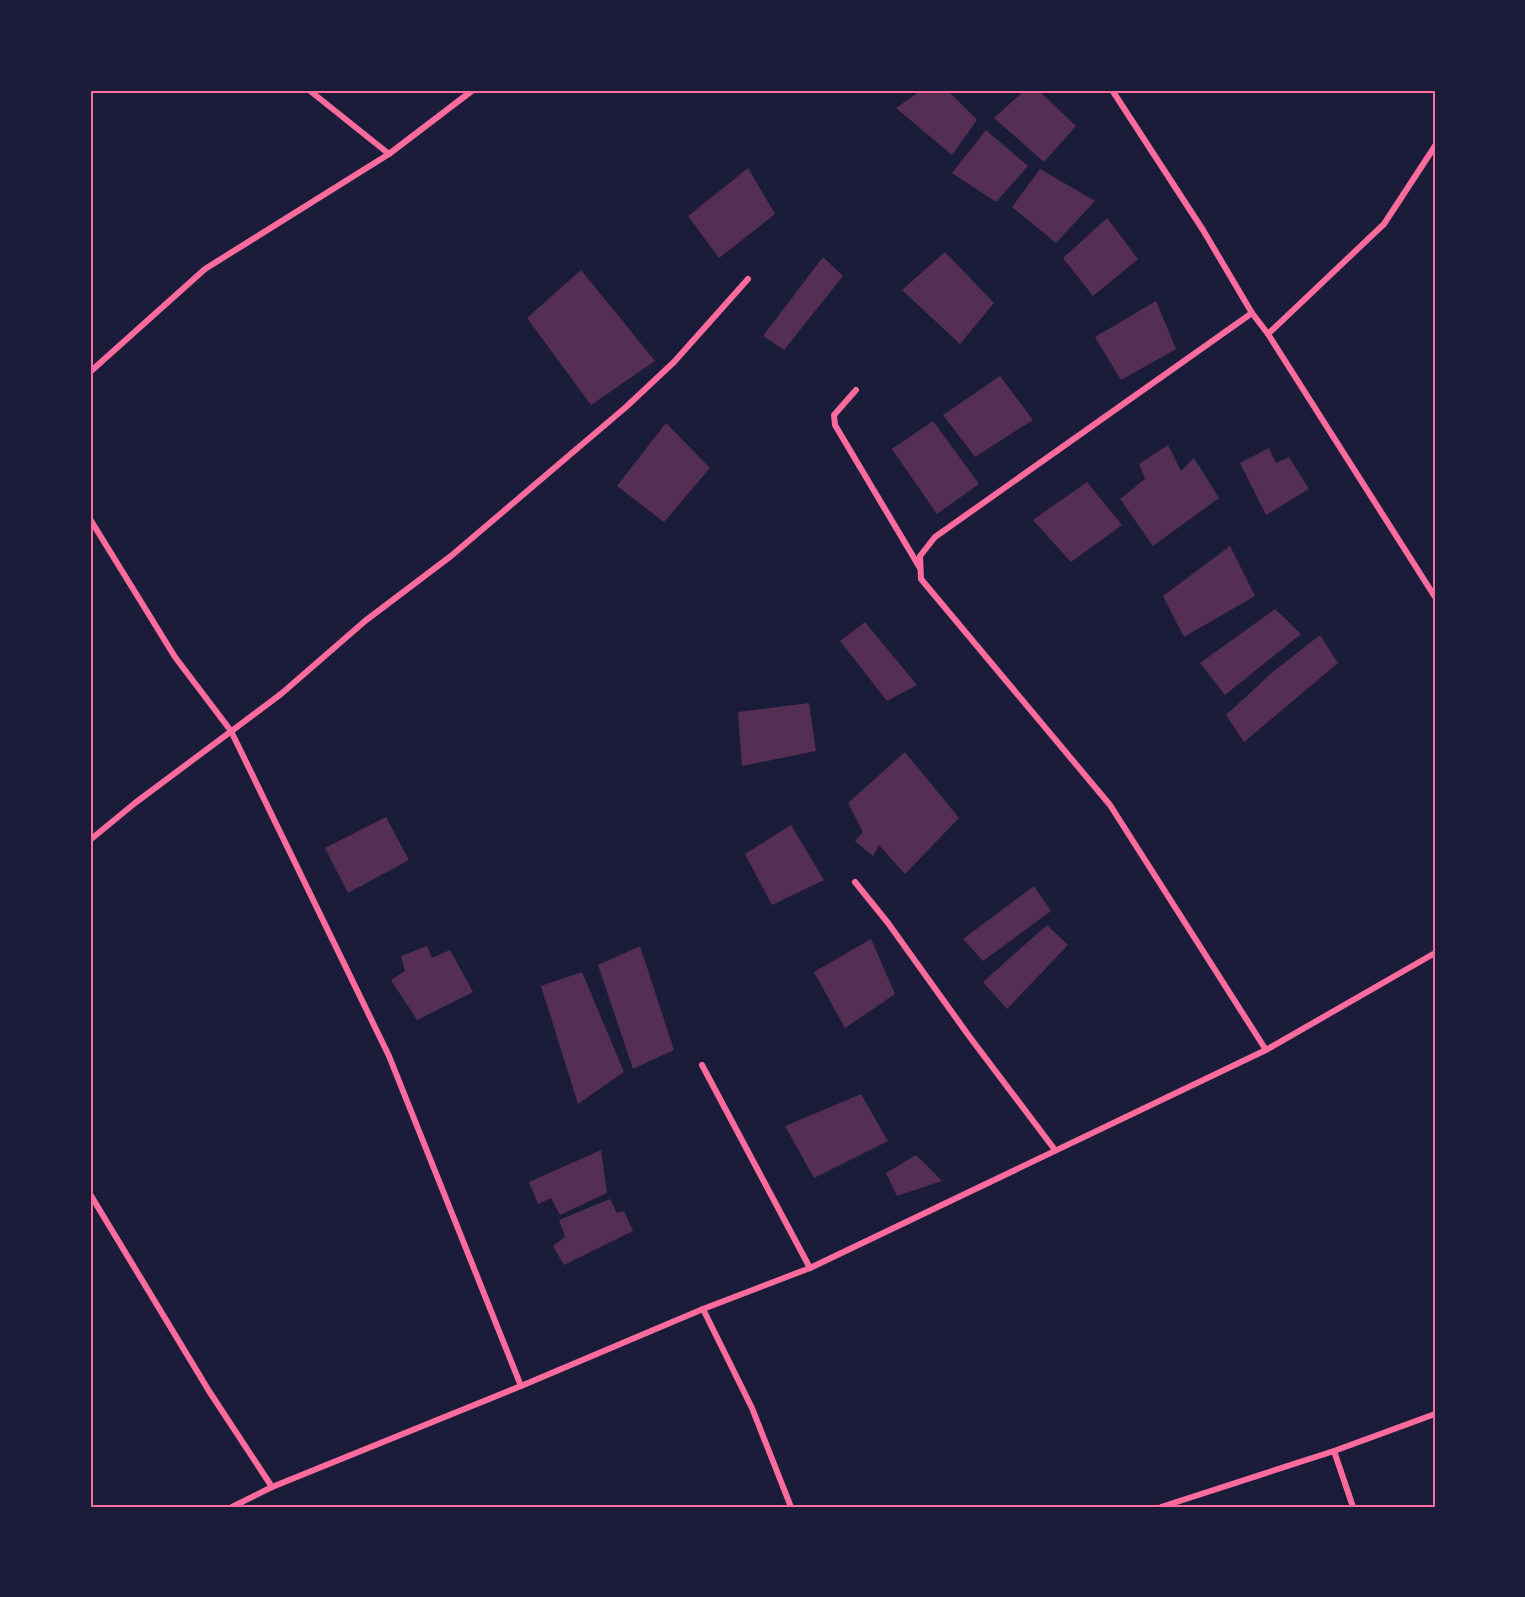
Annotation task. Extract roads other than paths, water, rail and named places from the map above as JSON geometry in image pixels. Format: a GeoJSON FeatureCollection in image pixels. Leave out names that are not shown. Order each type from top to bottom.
{"type":"FeatureCollection","features":[{"type":"Feature","properties":{"kind":"street"},"geometry":{"type":"LineString","coordinates":[[309,90],[390,154]]}},
{"type":"Feature","properties":{"kind":"street"},"geometry":{"type":"LineString","coordinates":[[90,372],[205,269],[390,154],[473,90]]}},
{"type":"Feature","properties":{"kind":"street"},"geometry":{"type":"LineString","coordinates":[[1112,90],[1435,597]]}},
{"type":"Feature","properties":{"kind":"street"},"geometry":{"type":"LineString","coordinates":[[1268,334],[1384,224],[1435,146]]}},
{"type":"Feature","properties":{"kind":"street"},"geometry":{"type":"LineString","coordinates":[[90,840],[135,803],[281,694],[365,621],[451,556],[626,407],[674,362],[748,279]]}},
{"type":"Feature","properties":{"kind":"street"},"geometry":{"type":"LineString","coordinates":[[1252,313],[935,537],[920,556],[920,568],[921,579],[1110,805],[1266,1050]]}},
{"type":"Feature","properties":{"kind":"street"},"geometry":{"type":"LineString","coordinates":[[856,390],[834,415],[834,425],[920,568]]}},
{"type":"Feature","properties":{"kind":"street"},"geometry":{"type":"LineString","coordinates":[[90,519],[175,657],[231,731],[389,1056],[521,1386]]}},
{"type":"Feature","properties":{"kind":"street"},"geometry":{"type":"LineString","coordinates":[[855,882],[888,923],[1055,1150]]}},
{"type":"Feature","properties":{"kind":"street"},"geometry":{"type":"LineString","coordinates":[[232,1507],[272,1487],[703,1309],[810,1268],[1266,1050],[1435,954]]}},
{"type":"Feature","properties":{"kind":"street"},"geometry":{"type":"LineString","coordinates":[[702,1065],[810,1268]]}},
{"type":"Feature","properties":{"kind":"street"},"geometry":{"type":"LineString","coordinates":[[90,1194],[209,1391],[272,1487]]}},
{"type":"Feature","properties":{"kind":"street"},"geometry":{"type":"LineString","coordinates":[[703,1309],[752,1408],[791,1507]]}},
{"type":"Feature","properties":{"kind":"street"},"geometry":{"type":"LineString","coordinates":[[1161,1507],[1334,1451],[1435,1414]]}},
{"type":"Feature","properties":{"kind":"street"},"geometry":{"type":"LineString","coordinates":[[1334,1451],[1353,1507]]}}]}
